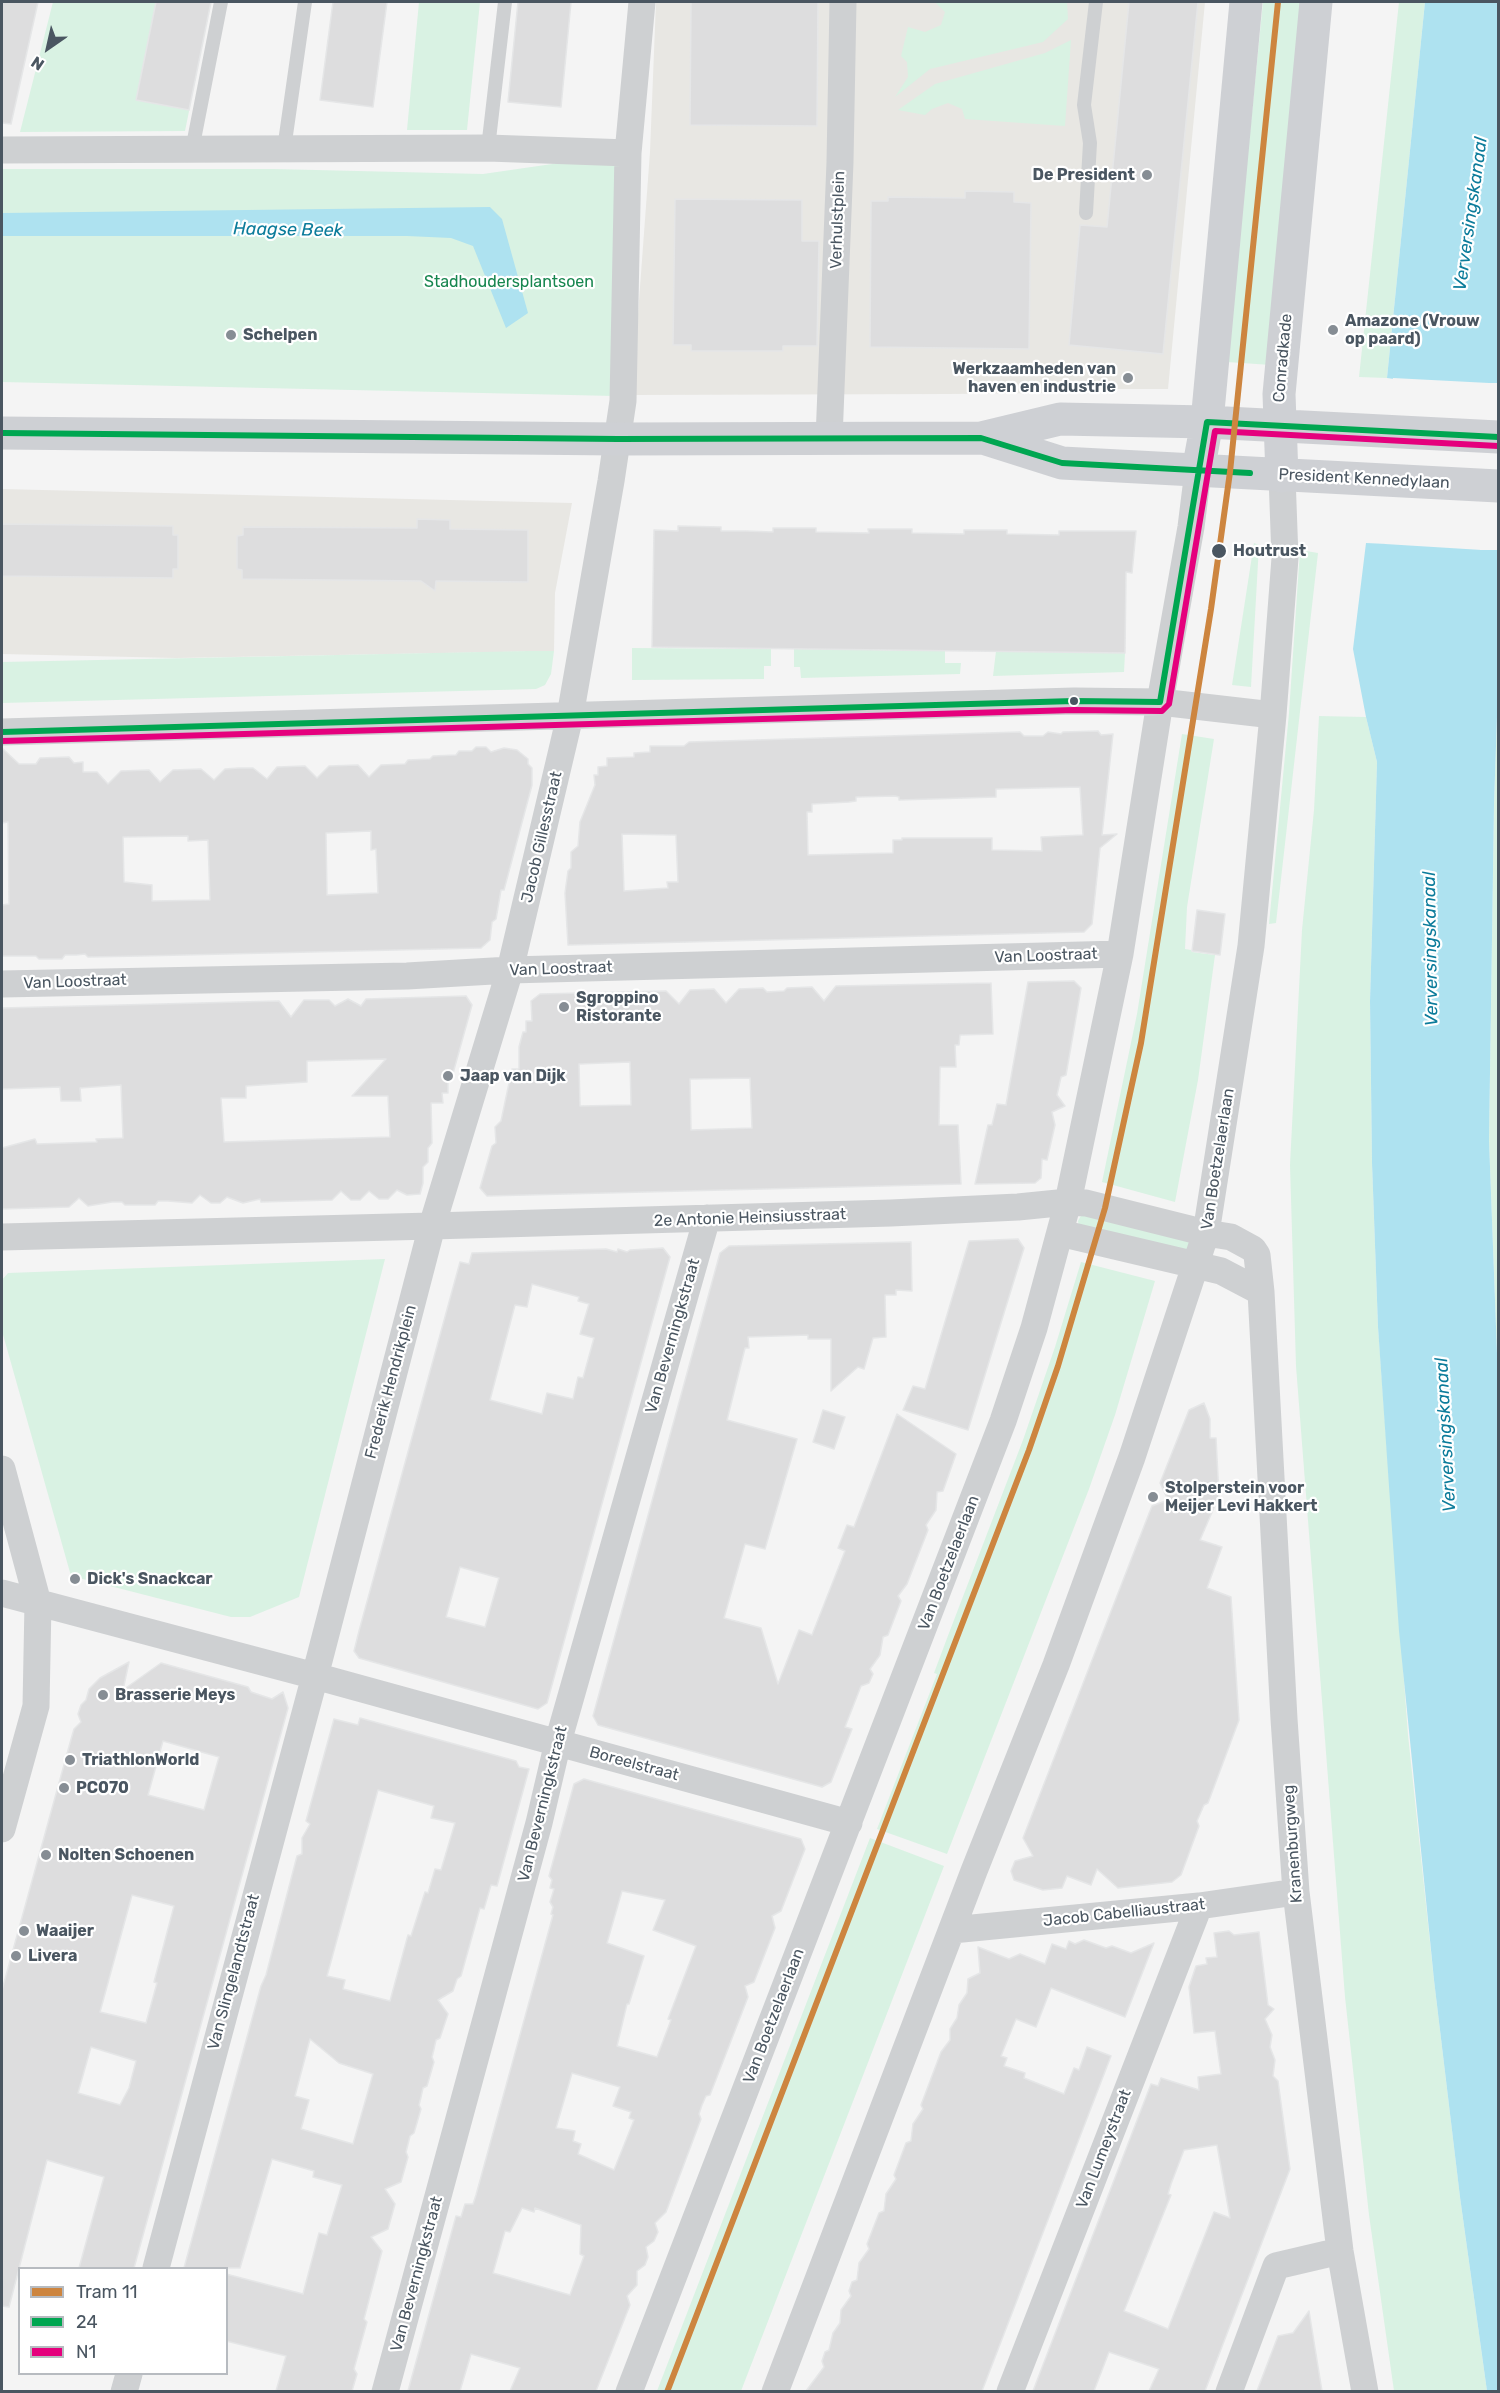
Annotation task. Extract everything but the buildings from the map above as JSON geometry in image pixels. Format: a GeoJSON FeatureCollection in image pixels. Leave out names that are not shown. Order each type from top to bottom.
{"type":"FeatureCollection","features":[{"type":"Feature","properties":{"kind":"main road"},"geometry":{"type":"LineString","coordinates":[[1198,471],[1206,422],[1245,2]]}},
{"type":"Feature","properties":{"kind":"main road","name":"Conradkade"},"geometry":{"type":"LineString","coordinates":[[1282,476],[1279,426],[1281,374],[1317,2]]}},
{"type":"Feature","properties":{"kind":"main road","name":"President Kennedylaan"},"geometry":{"type":"LineString","coordinates":[[2,433],[618,439],[981,438],[1060,419],[1206,422],[1493,437]]}},
{"type":"Feature","properties":{"kind":"main road","name":"President Kennedylaan"},"geometry":{"type":"LineString","coordinates":[[981,438],[1062,463],[1155,466],[1282,476],[1492,486]]}},
{"type":"Feature","properties":{"kind":"street"},"geometry":{"type":"LineString","coordinates":[[618,439],[623,401],[628,153],[642,2]]}},
{"type":"Feature","properties":{"kind":"street","name":"Verhulstplein"},"geometry":{"type":"LineString","coordinates":[[828,439],[839,185],[843,2]]}},
{"type":"Feature","properties":{"kind":"street"},"geometry":{"type":"LineString","coordinates":[[2,150],[488,148],[628,153]]}},
{"type":"Feature","properties":{"kind":"street","name":"Jacob Gillesstraat"},"geometry":{"type":"LineString","coordinates":[[432,1227],[510,970],[570,716],[618,439]]}},
{"type":"Feature","properties":{"kind":"street"},"geometry":{"type":"LineString","coordinates":[[1160,702],[1191,527],[1198,471]]}},
{"type":"Feature","properties":{"kind":"street","name":"Conradkade"},"geometry":{"type":"LineString","coordinates":[[1273,715],[1285,558],[1282,476]]}},
{"type":"Feature","properties":{"kind":"street"},"geometry":{"type":"LineString","coordinates":[[2,732],[1074,701],[1160,702],[1273,715]]}},
{"type":"Feature","properties":{"kind":"street","name":"Van Boetzelaerlaan"},"geometry":{"type":"LineString","coordinates":[[629,2391],[1003,1421],[1034,1328],[1068,1202],[1120,954],[1160,702]]}},
{"type":"Feature","properties":{"kind":"street","name":"Van Boetzelaerlaan"},"geometry":{"type":"LineString","coordinates":[[775,2391],[1056,1665],[1124,1479],[1206,1233],[1249,970],[1273,715]]}},
{"type":"Feature","properties":{"kind":"street","name":"Van Loostraat"},"geometry":{"type":"LineString","coordinates":[[2,984],[407,976],[510,970],[1120,954]]}},
{"type":"Feature","properties":{"kind":"street","name":"Kranenburgweg"},"geometry":{"type":"LineString","coordinates":[[1068,1202],[1086,1203],[1206,1233],[1232,1237],[1253,1249],[1257,1255],[1296,1892],[1340,2251],[1365,2391]]}},
{"type":"Feature","properties":{"kind":"street","name":"2e Antonie Heinsiusstraat"},"geometry":{"type":"LineString","coordinates":[[432,1227],[1007,1208],[1068,1202]]}},
{"type":"Feature","properties":{"kind":"street","name":"Van Beverningkstraat"},"geometry":{"type":"LineString","coordinates":[[385,2391],[539,1823],[558,1742],[706,1218]]}},
{"type":"Feature","properties":{"kind":"street"},"geometry":{"type":"LineString","coordinates":[[2,1237],[432,1227]]}},
{"type":"Feature","properties":{"kind":"street","name":"Frederik Hendrikplein"},"geometry":{"type":"LineString","coordinates":[[315,1676],[432,1227]]}},
{"type":"Feature","properties":{"kind":"street"},"geometry":{"type":"LineString","coordinates":[[1060,1233],[1221,1271],[1261,1292]]}},
{"type":"Feature","properties":{"kind":"street"},"geometry":{"type":"LineString","coordinates":[[2,1469],[38,1603],[36,1706],[2,1829]]}},
{"type":"Feature","properties":{"kind":"street"},"geometry":{"type":"LineString","coordinates":[[2,1593],[315,1676]]}},
{"type":"Feature","properties":{"kind":"street","name":"Boreelstraat"},"geometry":{"type":"LineString","coordinates":[[315,1676],[849,1823]]}},
{"type":"Feature","properties":{"kind":"street","name":"Van Slingelandtstraat"},"geometry":{"type":"LineString","coordinates":[[156,2267],[315,1676]]}},
{"type":"Feature","properties":{"kind":"street","name":"Jacob Cabelliaustraat"},"geometry":{"type":"LineString","coordinates":[[952,1930],[1199,1906],[1296,1892]]}},
{"type":"Feature","properties":{"kind":"street","name":"Van Lumeystraat"},"geometry":{"type":"LineString","coordinates":[[1010,2391],[1199,1906]]}},
{"type":"Feature","properties":{"kind":"street"},"geometry":{"type":"LineString","coordinates":[[1229,2391],[1276,2266],[1340,2251]]}},
{"type":"Feature","properties":{"kind":"street"},"geometry":{"type":"LineString","coordinates":[[124,2391],[128,2375]]}},
{"type":"Feature","properties":{"kind":"lane"},"geometry":{"type":"LineString","coordinates":[[192,150],[221,2]]}},
{"type":"Feature","properties":{"kind":"lane"},"geometry":{"type":"LineString","coordinates":[[284,149],[305,2]]}},
{"type":"Feature","properties":{"kind":"lane"},"geometry":{"type":"LineString","coordinates":[[488,148],[505,2]]}},
{"type":"Feature","properties":{"kind":"lane"},"geometry":{"type":"LineString","coordinates":[[1086,213],[1090,143],[1084,105],[1096,2]]}},
{"type":"Feature","properties":{"kind":"shaded area"},"geometry":{"type":"Polygon","coordinates":[[[656,2],[1205,2],[1168,389],[1076,389],[1048,393],[632,395],[650,152],[656,2]]]}},
{"type":"Feature","properties":{"kind":"shaded area"},"geometry":{"type":"Polygon","coordinates":[[[2,489],[572,503],[555,593],[554,651],[176,658],[2,654],[2,489]]]}},
{"type":"Feature","properties":{"kind":"green space"},"geometry":{"type":"Polygon","coordinates":[[[53,2],[211,2],[185,131],[20,132],[53,2]]]}},
{"type":"Feature","properties":{"kind":"green space"},"geometry":{"type":"Polygon","coordinates":[[[419,2],[480,2],[467,130],[407,130],[419,2]]]}},
{"type":"Feature","properties":{"kind":"green space"},"geometry":{"type":"Polygon","coordinates":[[[935,2],[1067,2],[1068,19],[1043,42],[930,69],[895,97],[908,77],[907,62],[901,56],[908,27],[925,32],[941,25],[945,12],[935,2]]]}},
{"type":"Feature","properties":{"kind":"green space"},"geometry":{"type":"Polygon","coordinates":[[[1263,2],[1306,2],[1271,365],[1227,362],[1263,2]]]}},
{"type":"Feature","properties":{"kind":"green space"},"geometry":{"type":"Polygon","coordinates":[[[1399,2],[1425,2],[1387,378],[1359,377],[1399,2]]]}},
{"type":"Feature","properties":{"kind":"green space"},"geometry":{"type":"Polygon","coordinates":[[[1071,40],[1065,126],[965,119],[962,109],[948,103],[932,109],[925,115],[898,110],[935,84],[1045,53],[1071,40]]]}},
{"type":"Feature","properties":{"kind":"green space","name":"Stadhoudersplantsoen"},"geometry":{"type":"Polygon","coordinates":[[[628,153],[614,396],[2,382],[2,169],[274,169],[483,174],[628,153]]]}},
{"type":"Feature","properties":{"kind":"green space"},"geometry":{"type":"Polygon","coordinates":[[[1254,543],[1259,545],[1251,687],[1232,685],[1254,543]]]}},
{"type":"Feature","properties":{"kind":"green space"},"geometry":{"type":"Polygon","coordinates":[[[1300,550],[1318,553],[1276,923],[1269,924],[1289,713],[1300,550]]]}},
{"type":"Feature","properties":{"kind":"green space"},"geometry":{"type":"Polygon","coordinates":[[[632,648],[771,649],[771,666],[764,666],[764,679],[632,680],[632,648]]]}},
{"type":"Feature","properties":{"kind":"green space"},"geometry":{"type":"Polygon","coordinates":[[[794,649],[945,651],[945,663],[961,663],[960,674],[801,678],[800,667],[794,667],[794,649]]]}},
{"type":"Feature","properties":{"kind":"green space"},"geometry":{"type":"Polygon","coordinates":[[[554,651],[551,674],[545,685],[536,689],[2,703],[2,662],[554,651]]]}},
{"type":"Feature","properties":{"kind":"green space"},"geometry":{"type":"Polygon","coordinates":[[[996,651],[1125,653],[1124,672],[993,676],[996,651]]]}},
{"type":"Feature","properties":{"kind":"green space"},"geometry":{"type":"Polygon","coordinates":[[[1498,688],[1498,1380],[1489,1140],[1498,688]]]}},
{"type":"Feature","properties":{"kind":"green space"},"geometry":{"type":"Polygon","coordinates":[[[1319,716],[1366,717],[1377,762],[1370,1001],[1372,1163],[1378,1327],[1408,1735],[1460,2197],[1487,2391],[1394,2391],[1369,2215],[1345,1997],[1296,1366],[1290,1165],[1302,930],[1314,810],[1319,716]]]}},
{"type":"Feature","properties":{"kind":"green space"},"geometry":{"type":"Polygon","coordinates":[[[1182,734],[1214,739],[1187,907],[1185,949],[1215,955],[1198,1080],[1175,1202],[1102,1182],[1137,1014],[1182,734]]]}},
{"type":"Feature","properties":{"kind":"green space"},"geometry":{"type":"Polygon","coordinates":[[[1083,1212],[1192,1238],[1188,1252],[1079,1227],[1078,1221],[1083,1212]]]}},
{"type":"Feature","properties":{"kind":"green space"},"geometry":{"type":"Polygon","coordinates":[[[385,1259],[299,1597],[250,1617],[231,1617],[71,1576],[2,1331],[2,1280],[8,1273],[385,1259]]]}},
{"type":"Feature","properties":{"kind":"green space"},"geometry":{"type":"Polygon","coordinates":[[[1081,1262],[1155,1281],[1115,1415],[1089,1489],[947,1854],[877,1829],[1023,1440],[1081,1262]]]}},
{"type":"Feature","properties":{"kind":"green space"},"geometry":{"type":"Polygon","coordinates":[[[870,1838],[944,1866],[741,2391],[657,2391],[870,1838]]]}},
{"type":"Feature","properties":{"kind":"water","name":"Verversingskanaal"},"geometry":{"type":"Polygon","coordinates":[[[1425,2],[1498,2],[1498,383],[1488,383],[1480,550],[1498,550],[1498,688],[1489,1140],[1498,1380],[1498,2391],[1487,2391],[1460,2197],[1434,1980],[1399,1631],[1378,1327],[1372,1163],[1370,1001],[1377,762],[1353,649],[1366,543],[1387,544],[1394,379],[1387,378],[1425,2]]]}},
{"type":"Feature","properties":{"kind":"water","name":"Haagse Beek"},"geometry":{"type":"Polygon","coordinates":[[[490,207],[502,219],[528,313],[506,328],[473,246],[451,238],[407,236],[2,236],[2,213],[490,207]]]}},
{"type":"Feature","properties":{"kind":"pier"},"geometry":{"type":"Polygon","coordinates":[[[1393,378],[1489,383],[1482,550],[1385,544],[1393,378]]]}},
{"type":"Feature","properties":{"kind":"tram line","name":"11"},"geometry":{"type":"LineString","coordinates":[[667,2392],[1029,1450],[1058,1366],[1105,1208],[1141,1043],[1211,609],[1230,472],[1278,2]]}},
{"type":"Feature","properties":{"kind":"transit line","name":"24"},"geometry":{"type":"LineString","coordinates":[[2,732],[1074,701],[1160,702],[1207,422],[1498,437]]}},
{"type":"Feature","properties":{"kind":"transit line","name":"N1"},"geometry":{"type":"LineString","coordinates":[[2,741],[1074,710],[1162,711],[1169,704],[1215,431],[1498,446]]}},
{"type":"Feature","properties":{"kind":"transit line","name":"24"},"geometry":{"type":"LineString","coordinates":[[2,433],[618,439],[981,438],[1062,463],[1250,473]]}},
{"type":"Feature","properties":{"kind":"place","name":"De President"},"geometry":{"type":"Point","coordinates":[1147,175]}},
{"type":"Feature","properties":{"kind":"place","name":"Amazone (Vrouw op paard)"},"geometry":{"type":"Point","coordinates":[1333,330]}},
{"type":"Feature","properties":{"kind":"place","name":"Schelpen"},"geometry":{"type":"Point","coordinates":[231,335]}},
{"type":"Feature","properties":{"kind":"place","name":"Werkzaamheden van haven en industrie"},"geometry":{"type":"Point","coordinates":[1128,378]}},
{"type":"Feature","properties":{"kind":"place","name":"Houtrust"},"geometry":{"type":"Point","coordinates":[1219,551]}},
{"type":"Feature","properties":{"kind":"place","name":"Sgroppino Ristorante"},"geometry":{"type":"Point","coordinates":[564,1007]}},
{"type":"Feature","properties":{"kind":"place","name":"Jaap van Dijk"},"geometry":{"type":"Point","coordinates":[448,1076]}},
{"type":"Feature","properties":{"kind":"place","name":"Stolperstein voor Meijer Levi Hakkert"},"geometry":{"type":"Point","coordinates":[1153,1497]}},
{"type":"Feature","properties":{"kind":"place","name":"Dick's Snackcar"},"geometry":{"type":"Point","coordinates":[75,1579]}},
{"type":"Feature","properties":{"kind":"place","name":"Brasserie Meys"},"geometry":{"type":"Point","coordinates":[103,1695]}},
{"type":"Feature","properties":{"kind":"place","name":"TriathlonWorld"},"geometry":{"type":"Point","coordinates":[70,1760]}},
{"type":"Feature","properties":{"kind":"place","name":"PC070"},"geometry":{"type":"Point","coordinates":[64,1788]}},
{"type":"Feature","properties":{"kind":"place","name":"Nolten Schoenen"},"geometry":{"type":"Point","coordinates":[46,1855]}},
{"type":"Feature","properties":{"kind":"place","name":"Waaijer"},"geometry":{"type":"Point","coordinates":[24,1931]}},
{"type":"Feature","properties":{"kind":"place","name":"Livera"},"geometry":{"type":"Point","coordinates":[16,1956]}}]}
